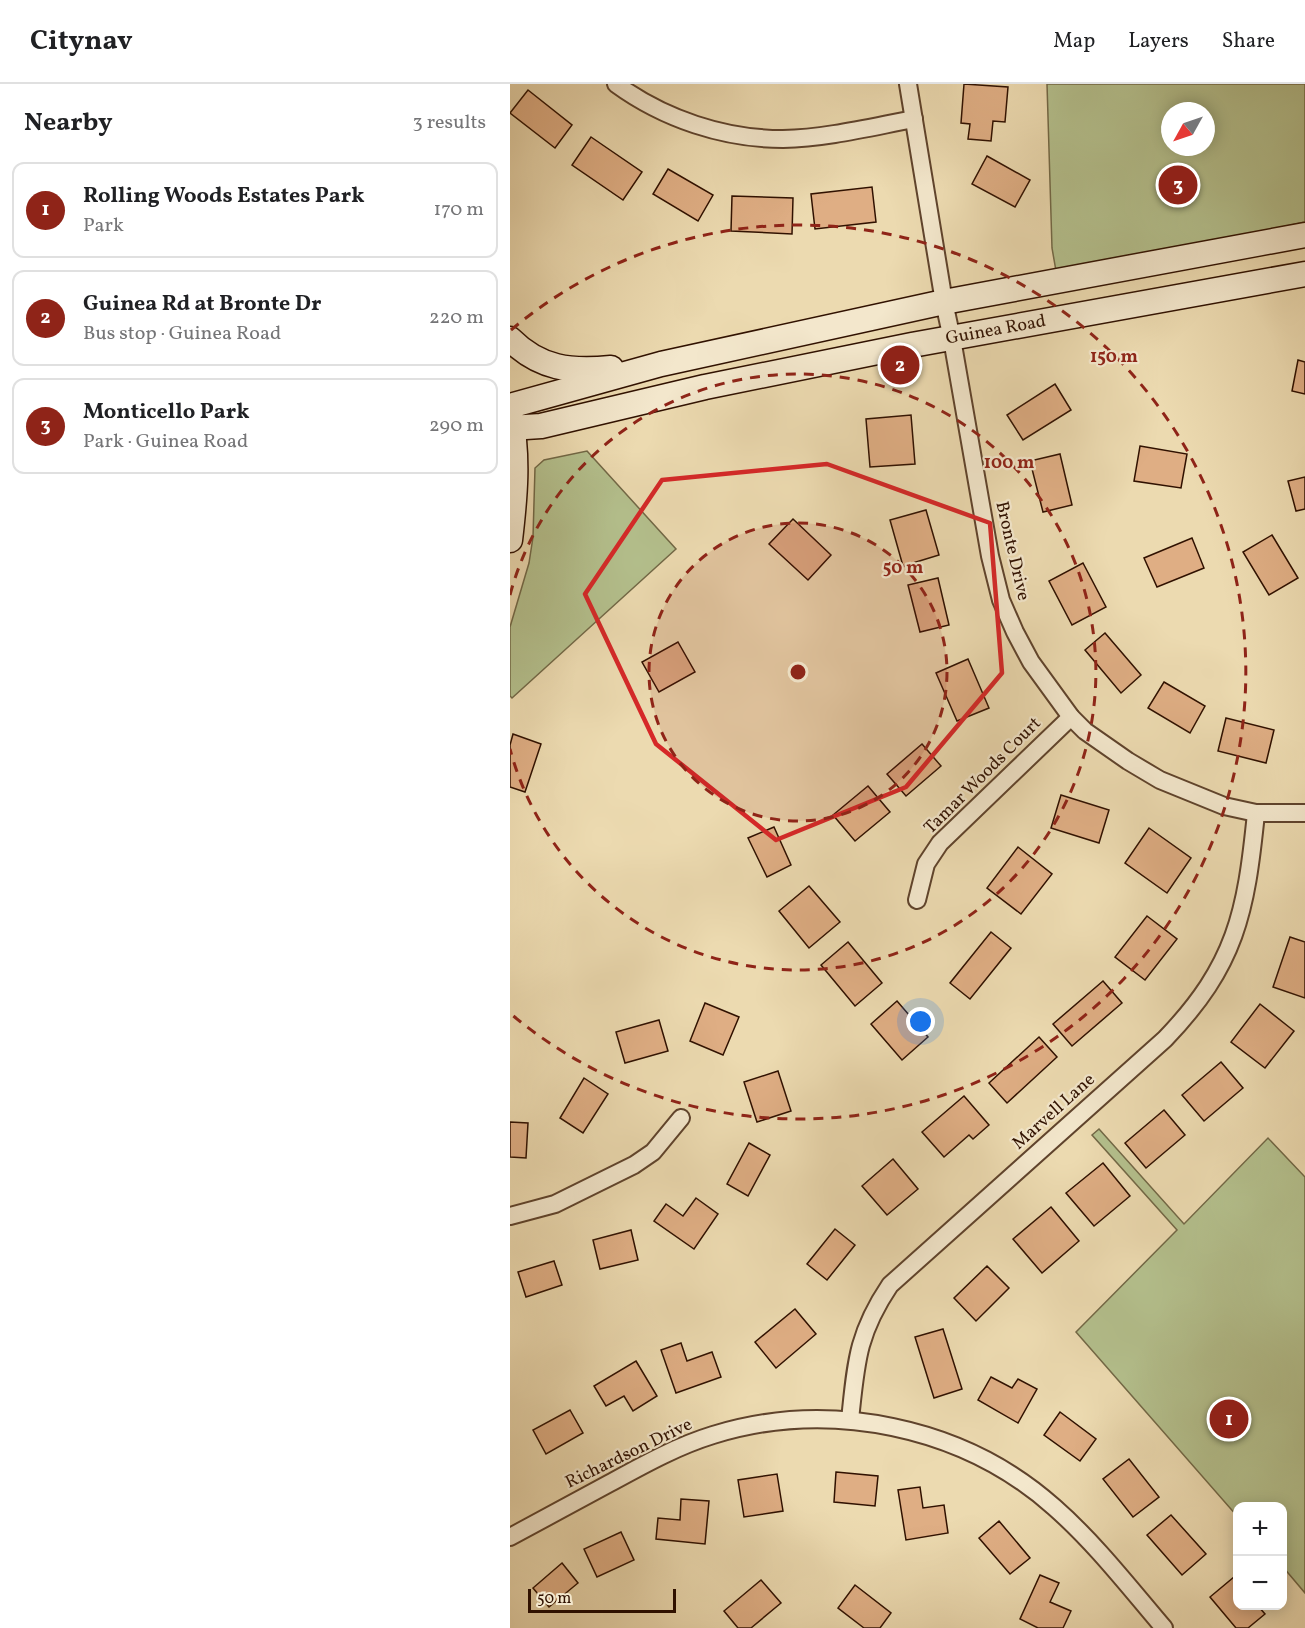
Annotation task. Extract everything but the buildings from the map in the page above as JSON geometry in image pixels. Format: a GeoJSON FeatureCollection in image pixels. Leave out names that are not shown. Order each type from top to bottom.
{"type":"FeatureCollection","features":[{"type":"Feature","properties":{"kind":"main road","name":"Guinea Road"},"geometry":{"type":"LineString","coordinates":[[661,364],[944,302],[1305,235]]}},
{"type":"Feature","properties":{"kind":"main road","name":"Guinea Road"},"geometry":{"type":"LineString","coordinates":[[511,419],[541,426],[705,387],[912,345],[1305,274]]}},
{"type":"Feature","properties":{"kind":"main road"},"geometry":{"type":"LineString","coordinates":[[510,339],[521,350],[564,369],[661,364]]}},
{"type":"Feature","properties":{"kind":"main road"},"geometry":{"type":"LineString","coordinates":[[510,540],[516,456],[511,419],[661,364]]}},
{"type":"Feature","properties":{"kind":"street"},"geometry":{"type":"LineString","coordinates":[[616,84],[646,104],[688,123],[712,130],[760,138],[826,136],[914,119]]}},
{"type":"Feature","properties":{"kind":"street","name":"Bronte Drive"},"geometry":{"type":"LineString","coordinates":[[908,84],[944,302],[990,556],[1001,600],[1031,662],[1071,717],[1085,731],[1160,780],[1224,806],[1256,813],[1305,813]]}},
{"type":"Feature","properties":{"kind":"street","name":"Tamar Woods Court"},"geometry":{"type":"LineString","coordinates":[[917,900],[926,864],[940,843],[1071,717]]}},
{"type":"Feature","properties":{"kind":"street","name":"Marvell Lane"},"geometry":{"type":"LineString","coordinates":[[850,1420],[856,1363],[862,1336],[875,1308],[890,1285],[903,1271],[1165,1040],[1207,990],[1229,951],[1242,914],[1250,875],[1256,813]]}},
{"type":"Feature","properties":{"kind":"street"},"geometry":{"type":"LineString","coordinates":[[510,1216],[555,1204],[634,1164],[653,1152],[681,1118]]}},
{"type":"Feature","properties":{"kind":"street","name":"Richardson Drive"},"geometry":{"type":"LineString","coordinates":[[510,1537],[637,1468],[712,1436],[746,1426],[774,1422],[830,1419],[875,1423],[954,1445],[993,1464],[1029,1487],[1054,1507],[1079,1532],[1164,1628]]}},
{"type":"Feature","properties":{"kind":"highlighted area"},"geometry":{"type":"Polygon","coordinates":[[[827,464],[990,523],[1002,673],[906,787],[776,840],[656,744],[585,594],[662,480],[827,464]]]}},
{"type":"Feature","properties":{"kind":"green space"},"geometry":{"type":"Polygon","coordinates":[[[1047,84],[1305,84],[1305,222],[1168,251],[1056,271],[1052,248],[1047,84]]]}},
{"type":"Feature","properties":{"kind":"green space"},"geometry":{"type":"Polygon","coordinates":[[[587,451],[676,549],[512,698],[510,696],[510,627],[529,563],[533,537],[535,468],[544,460],[587,451]]]}},
{"type":"Feature","properties":{"kind":"green space"},"geometry":{"type":"Polygon","coordinates":[[[1099,1129],[1184,1224],[1268,1138],[1305,1177],[1305,1593],[1287,1572],[1287,1502],[1233,1502],[1233,1511],[1076,1332],[1177,1230],[1092,1135],[1099,1129]]]}},
{"type":"Feature","properties":{"kind":"place","name":"Monticello Park"},"geometry":{"type":"Point","coordinates":[1178,185]}},
{"type":"Feature","properties":{"kind":"place","name":"Guinea Rd at Bronte Dr"},"geometry":{"type":"Point","coordinates":[900,365]}},
{"type":"Feature","properties":{"kind":"place","name":"Rolling Woods Estates Park"},"geometry":{"type":"Point","coordinates":[1229,1419]}}]}
